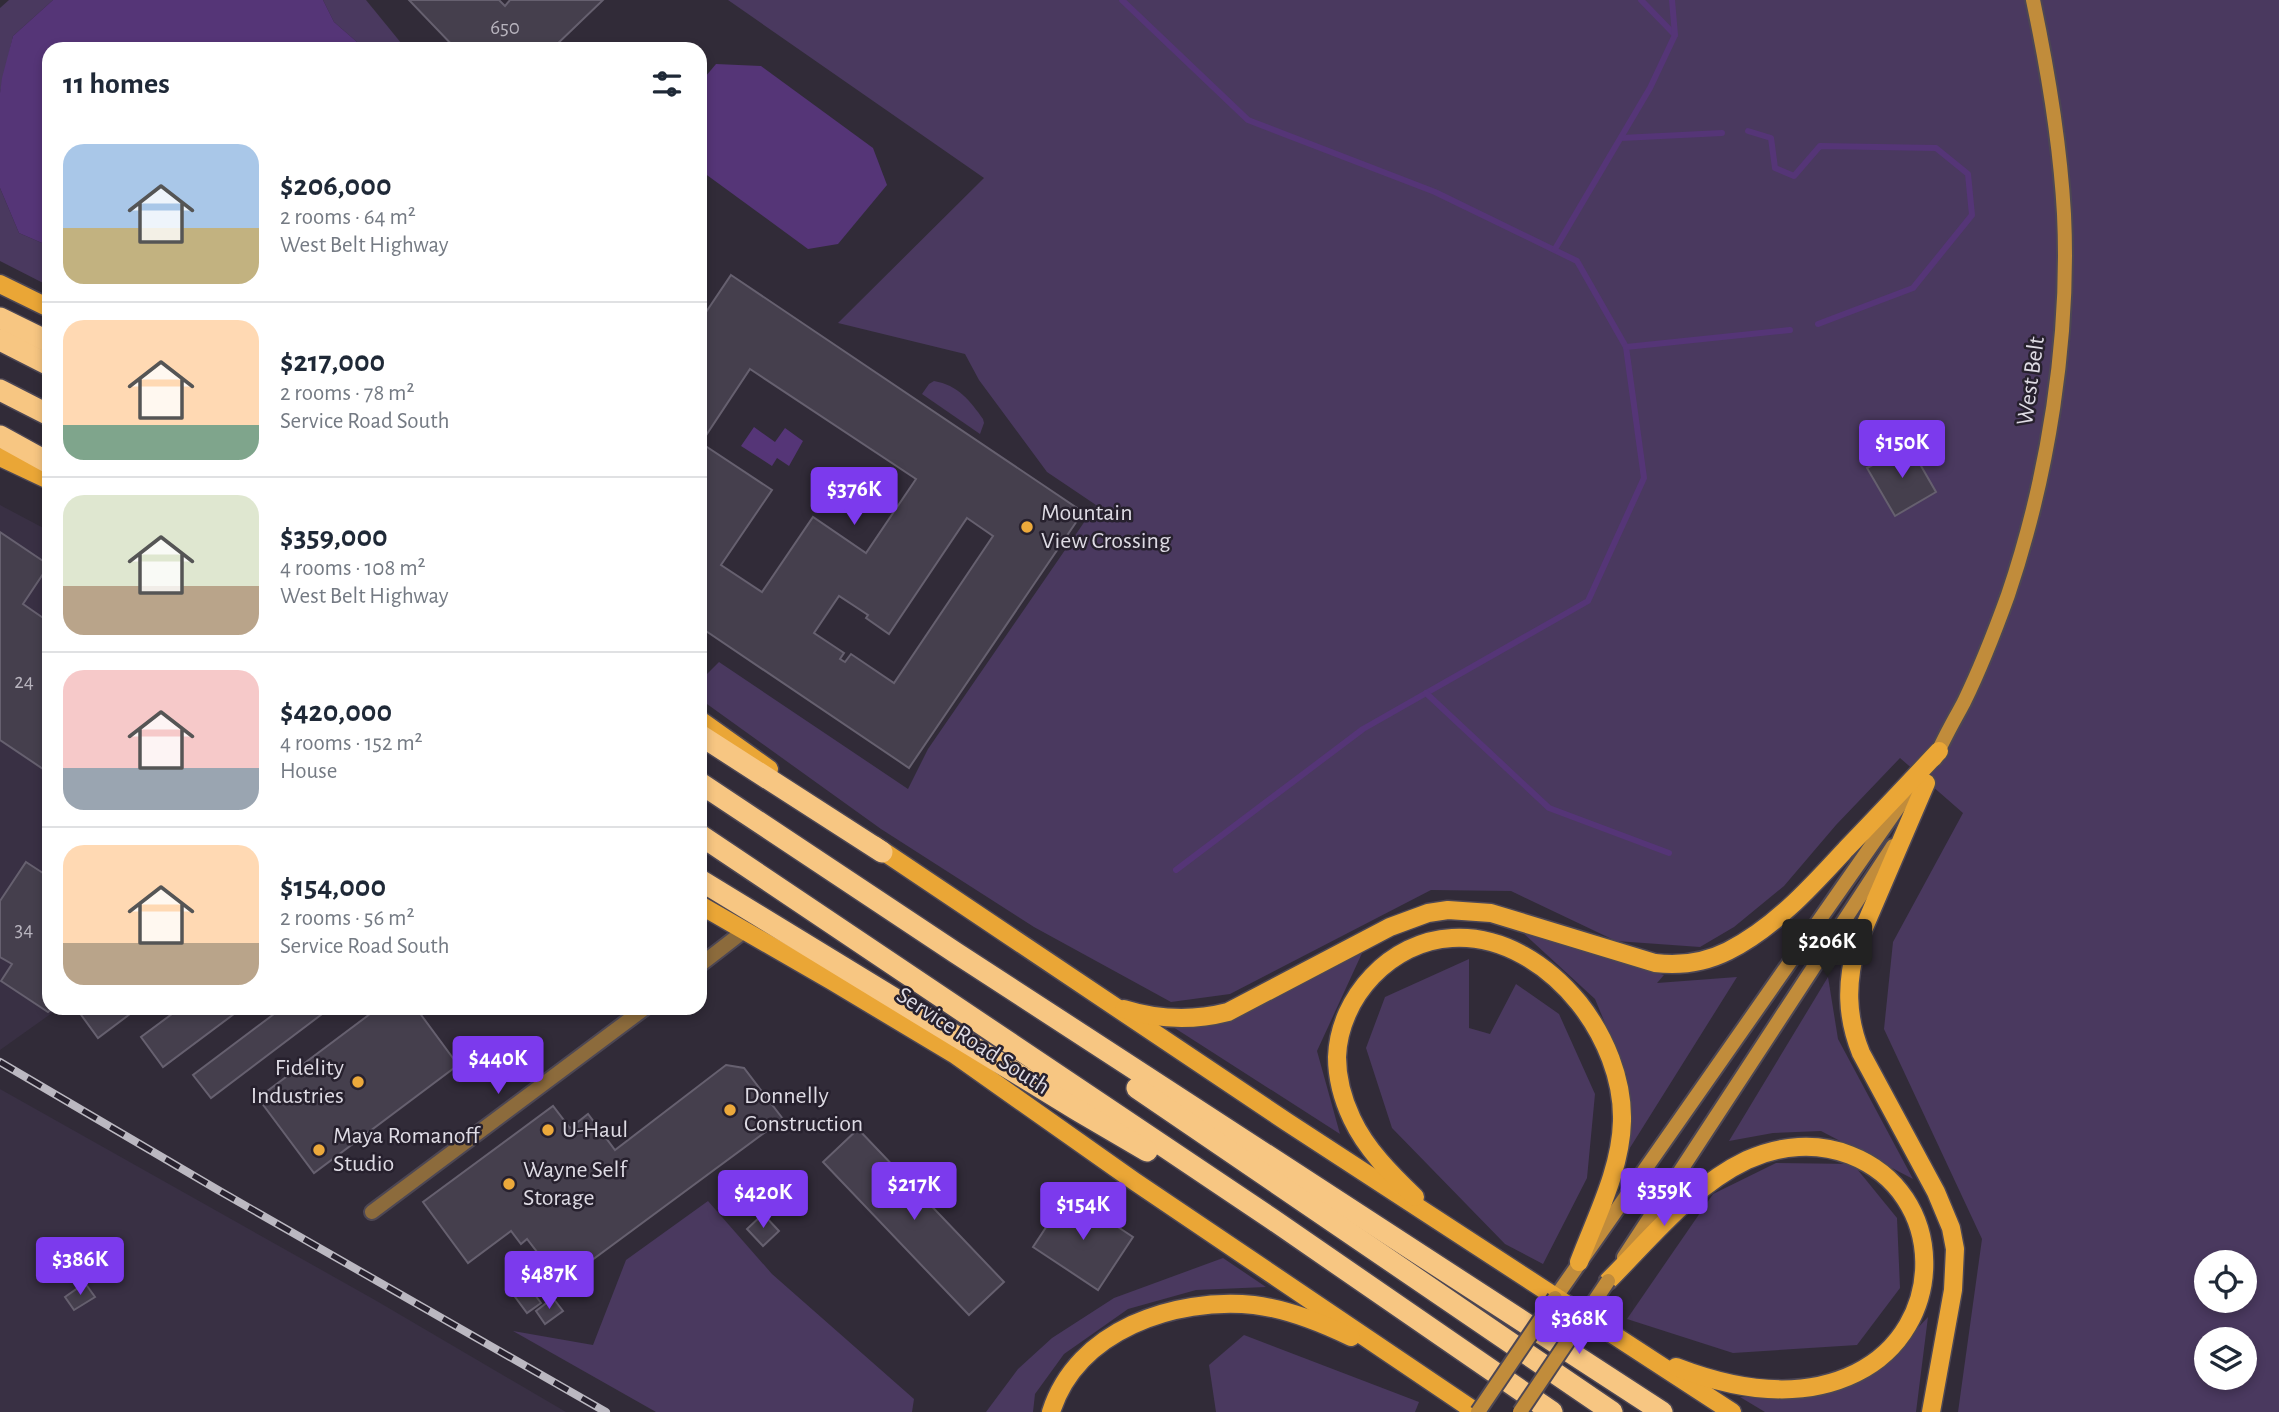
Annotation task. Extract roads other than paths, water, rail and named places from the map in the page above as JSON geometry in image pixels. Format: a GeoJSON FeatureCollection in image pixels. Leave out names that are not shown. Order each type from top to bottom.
{"type":"FeatureCollection","features":[{"type":"Feature","properties":{"kind":"highway"},"geometry":{"type":"LineString","coordinates":[[0,318],[42,339]]}},
{"type":"Feature","properties":{"kind":"highway"},"geometry":{"type":"LineString","coordinates":[[0,340],[42,361]]}},
{"type":"Feature","properties":{"kind":"highway"},"geometry":{"type":"LineString","coordinates":[[0,390],[42,411]]}},
{"type":"Feature","properties":{"kind":"highway"},"geometry":{"type":"LineString","coordinates":[[0,436],[42,459]]}},
{"type":"Feature","properties":{"kind":"highway"},"geometry":{"type":"LineString","coordinates":[[707,739],[883,852]]}},
{"type":"Feature","properties":{"kind":"highway"},"geometry":{"type":"LineString","coordinates":[[707,788],[956,953],[1662,1412]]}},
{"type":"Feature","properties":{"kind":"highway"},"geometry":{"type":"LineString","coordinates":[[707,840],[1272,1219],[1552,1412]]}},
{"type":"Feature","properties":{"kind":"highway"},"geometry":{"type":"LineString","coordinates":[[707,884],[1077,1111],[1272,1219]]}},
{"type":"Feature","properties":{"kind":"highway"},"geometry":{"type":"LineString","coordinates":[[956,953],[1181,1119],[1612,1412]]}},
{"type":"Feature","properties":{"kind":"main road","name":"West Belt"},"geometry":{"type":"LineString","coordinates":[[1939,751],[1985,653],[2008,592],[2037,486],[2056,379],[2064,269],[2064,216],[2054,108],[2033,0]]}},
{"type":"Feature","properties":{"kind":"main road"},"geometry":{"type":"LineString","coordinates":[[0,284],[42,305]]}},
{"type":"Feature","properties":{"kind":"main road"},"geometry":{"type":"LineString","coordinates":[[0,457],[42,477]]}},
{"type":"Feature","properties":{"kind":"main road"},"geometry":{"type":"LineString","coordinates":[[707,725],[883,852],[1110,1005],[1468,1242],[1732,1412]]}},
{"type":"Feature","properties":{"kind":"main road"},"geometry":{"type":"LineString","coordinates":[[1931,1412],[1953,1290],[1955,1249],[1951,1228],[1936,1192],[1853,1035],[1848,991],[1857,944],[1939,751]]}},
{"type":"Feature","properties":{"kind":"main road"},"geometry":{"type":"LineString","coordinates":[[1110,1005],[1133,1012],[1178,1019],[1204,1018],[1228,1012],[1390,927],[1428,913],[1448,910],[1471,910],[1512,918],[1655,963],[1677,966],[1702,961],[1727,952],[1774,920],[1819,878],[1939,751]]}},
{"type":"Feature","properties":{"kind":"main road"},"geometry":{"type":"LineString","coordinates":[[1051,1412],[1068,1375],[1085,1355],[1107,1338],[1163,1314],[1194,1307],[1254,1305],[1285,1311],[1339,1331],[1411,1367],[1477,1412],[1579,1262],[1939,751]]}},
{"type":"Feature","properties":{"kind":"main road"},"geometry":{"type":"LineString","coordinates":[[1520,1412],[1895,843],[1926,783]]}},
{"type":"Feature","properties":{"kind":"main road","name":"Service Road South"},"geometry":{"type":"LineString","coordinates":[[707,909],[954,1054],[1210,1232],[1411,1367]]}},
{"type":"Feature","properties":{"kind":"main road"},"geometry":{"type":"LineString","coordinates":[[1468,1242],[1395,1178],[1364,1140],[1344,1099],[1337,1057],[1346,1015],[1370,978],[1401,953],[1425,943],[1450,938],[1487,941],[1504,946],[1539,965],[1578,1002],[1608,1051],[1620,1094],[1620,1146],[1579,1262]]}},
{"type":"Feature","properties":{"kind":"main road"},"geometry":{"type":"LineString","coordinates":[[1608,1282],[1680,1209],[1725,1173],[1771,1151],[1796,1147],[1818,1146],[1839,1151],[1874,1168],[1889,1181],[1909,1206],[1916,1220],[1924,1250],[1923,1287],[1918,1306],[1908,1326],[1894,1345],[1876,1361],[1835,1381],[1784,1391],[1735,1385],[1660,1361],[1616,1338]]}},
{"type":"Feature","properties":{"kind":"street"},"geometry":{"type":"LineString","coordinates":[[707,960],[744,931]]}},
{"type":"Feature","properties":{"kind":"street"},"geometry":{"type":"LineString","coordinates":[[372,1212],[636,1015]]}},
{"type":"Feature","properties":{"kind":"waterway"},"geometry":{"type":"LineString","coordinates":[[1122,0],[1248,120],[1435,192],[1577,261],[1626,347],[1644,478],[1588,601],[1363,729],[1176,870]]}},
{"type":"Feature","properties":{"kind":"waterway"},"geometry":{"type":"LineString","coordinates":[[1641,0],[1675,35]]}},
{"type":"Feature","properties":{"kind":"waterway"},"geometry":{"type":"LineString","coordinates":[[1555,249],[1650,88],[1675,35],[1672,0]]}},
{"type":"Feature","properties":{"kind":"waterway"},"geometry":{"type":"LineString","coordinates":[[1748,131],[1771,138],[1775,168],[1794,176],[1820,146],[1936,148],[1968,174],[1972,215],[1913,288],[1818,324]]}},
{"type":"Feature","properties":{"kind":"waterway"},"geometry":{"type":"LineString","coordinates":[[1621,138],[1722,133]]}},
{"type":"Feature","properties":{"kind":"waterway"},"geometry":{"type":"LineString","coordinates":[[1626,347],[1790,330]]}},
{"type":"Feature","properties":{"kind":"waterway"},"geometry":{"type":"LineString","coordinates":[[1426,693],[1549,808],[1669,853]]}},
{"type":"Feature","properties":{"kind":"railway"},"geometry":{"type":"LineString","coordinates":[[0,1062],[606,1412]]}},
{"type":"Feature","properties":{"kind":"place","name":"Mountain View Crossing"},"geometry":{"type":"Point","coordinates":[1027,527]}},
{"type":"Feature","properties":{"kind":"place","name":"Fidelity Industries"},"geometry":{"type":"Point","coordinates":[358,1082]}},
{"type":"Feature","properties":{"kind":"place","name":"Donnelly Construction"},"geometry":{"type":"Point","coordinates":[730,1110]}},
{"type":"Feature","properties":{"kind":"place","name":"U-Haul"},"geometry":{"type":"Point","coordinates":[548,1130]}},
{"type":"Feature","properties":{"kind":"place","name":"Maya Romanoff Studio"},"geometry":{"type":"Point","coordinates":[319,1150]}},
{"type":"Feature","properties":{"kind":"place","name":"Wayne Self Storage"},"geometry":{"type":"Point","coordinates":[509,1184]}}]}
